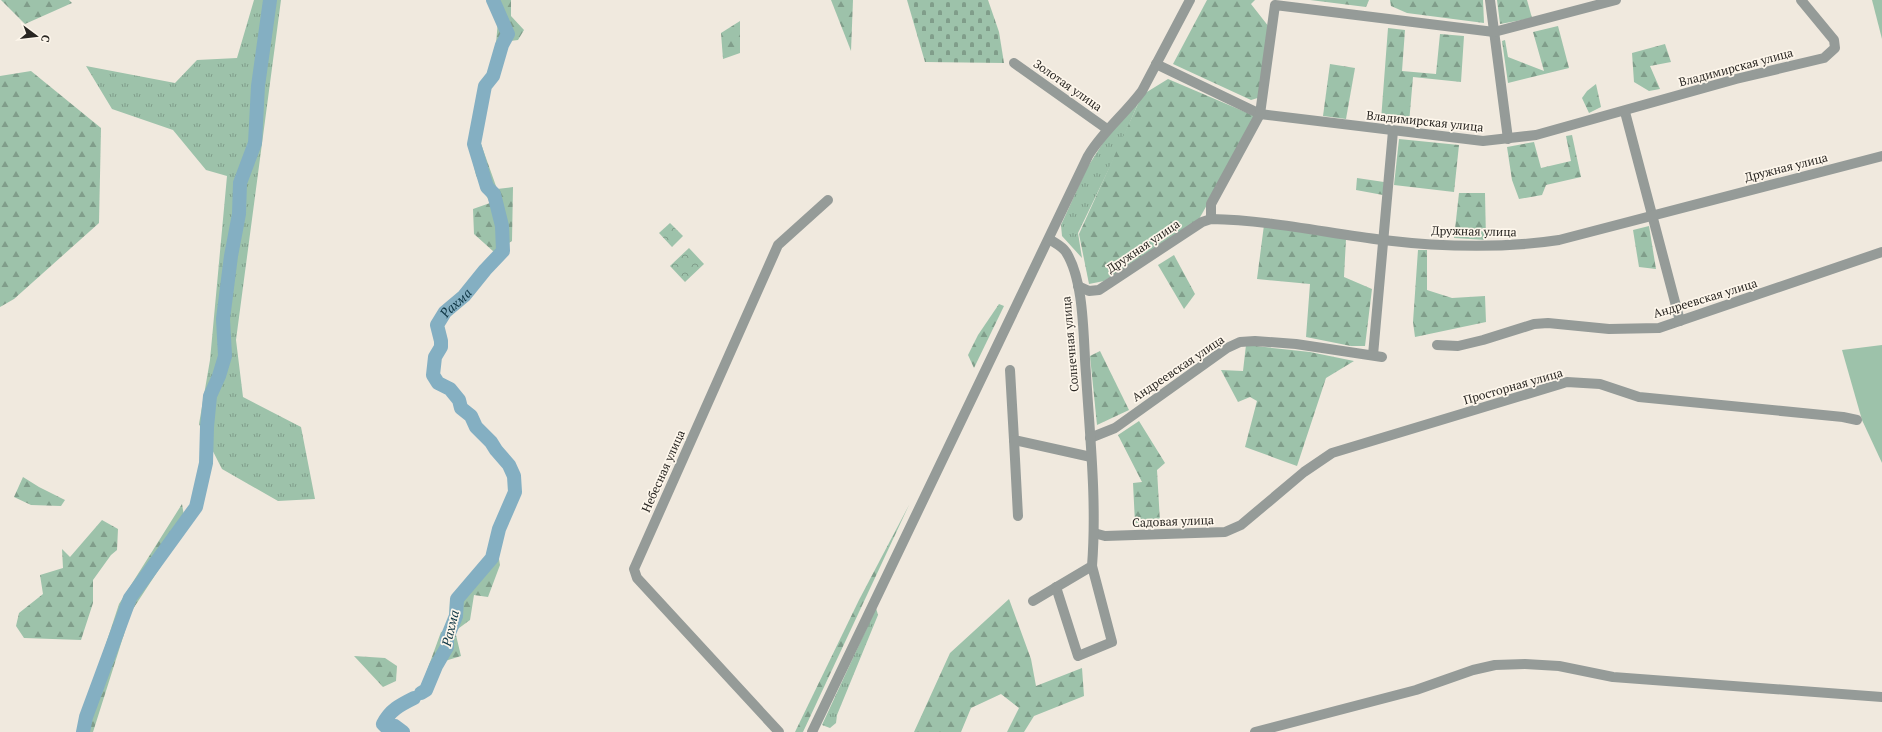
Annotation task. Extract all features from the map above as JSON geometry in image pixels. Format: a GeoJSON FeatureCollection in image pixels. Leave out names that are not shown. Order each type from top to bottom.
{"type":"FeatureCollection","features":[{"type":"Feature","properties":{"kind":"street"},"geometry":{"type":"LineString","coordinates":[[812,732],[1088,156],[1107,129],[1142,91],[1190,0]]}},
{"type":"Feature","properties":{"kind":"street"},"geometry":{"type":"LineString","coordinates":[[1490,0],[1508,139]]}},
{"type":"Feature","properties":{"kind":"street"},"geometry":{"type":"LineString","coordinates":[[1211,219],[1211,204],[1260,114],[1272,3],[1494,32],[1616,0]]}},
{"type":"Feature","properties":{"kind":"street","name":"Владимирская улица"},"geometry":{"type":"LineString","coordinates":[[1156,64],[1260,114],[1483,141],[1508,139],[1536,135],[1578,122],[1625,112],[1736,80],[1824,58],[1835,48],[1834,40],[1801,0]]}},
{"type":"Feature","properties":{"kind":"street","name":"Золотая улица"},"geometry":{"type":"LineString","coordinates":[[1014,63],[1107,129]]}},
{"type":"Feature","properties":{"kind":"street"},"geometry":{"type":"LineString","coordinates":[[1625,112],[1680,321]]}},
{"type":"Feature","properties":{"kind":"street"},"geometry":{"type":"LineString","coordinates":[[1383,240],[1393,131]]}},
{"type":"Feature","properties":{"kind":"street","name":"Дружная улица"},"geometry":{"type":"LineString","coordinates":[[1078,286],[1089,292],[1099,290],[1202,222],[1211,219],[1282,224],[1383,240],[1437,245],[1488,247],[1530,244],[1559,240],[1882,156]]}},
{"type":"Feature","properties":{"kind":"street","name":"Небесная улица"},"geometry":{"type":"LineString","coordinates":[[779,732],[637,578],[634,569],[778,245],[828,200]]}},
{"type":"Feature","properties":{"kind":"street","name":"Солнечная улица"},"geometry":{"type":"LineString","coordinates":[[1049,239],[1061,246],[1066,252],[1078,286],[1082,312],[1091,457],[1094,533],[1092,566],[1112,642],[1078,656],[1056,587]]}},
{"type":"Feature","properties":{"kind":"street","name":"Андреевская улица"},"geometry":{"type":"LineString","coordinates":[[1090,438],[1115,428],[1226,348],[1240,342],[1255,341],[1296,344],[1377,356],[1383,240]]}},
{"type":"Feature","properties":{"kind":"street","name":"Андреевская улица"},"geometry":{"type":"LineString","coordinates":[[1437,346],[1450,347],[1470,343],[1534,324],[1548,323],[1609,329],[1659,328],[1882,252]]}},
{"type":"Feature","properties":{"kind":"street"},"geometry":{"type":"LineString","coordinates":[[1010,370],[1018,516]]}},
{"type":"Feature","properties":{"kind":"street","name":"Просторная улица"},"geometry":{"type":"LineString","coordinates":[[1304,472],[1332,453],[1567,382],[1600,384],[1638,397],[1842,417],[1857,420]]}},
{"type":"Feature","properties":{"kind":"street"},"geometry":{"type":"LineString","coordinates":[[1014,440],[1091,457]]}},
{"type":"Feature","properties":{"kind":"street","name":"Садовая улица"},"geometry":{"type":"LineString","coordinates":[[1094,533],[1105,536],[1225,532],[1241,525],[1304,472]]}},
{"type":"Feature","properties":{"kind":"street"},"geometry":{"type":"LineString","coordinates":[[1033,601],[1092,566]]}},
{"type":"Feature","properties":{"kind":"street"},"geometry":{"type":"LineString","coordinates":[[1255,732],[1416,690],[1473,670],[1495,665],[1525,664],[1559,666],[1613,677],[1882,697]]}},
{"type":"Feature","properties":{"kind":"green space"},"geometry":{"type":"Polygon","coordinates":[[[1,0],[69,0],[72,3],[25,24],[1,0]]]}},
{"type":"Feature","properties":{"kind":"green space"},"geometry":{"type":"Polygon","coordinates":[[[254,0],[281,0],[236,340],[243,397],[301,427],[315,499],[278,501],[222,469],[199,424],[210,360],[227,176],[206,170],[173,130],[112,109],[86,66],[175,83],[197,60],[237,58],[254,0]]]}},
{"type":"Feature","properties":{"kind":"green space"},"geometry":{"type":"Polygon","coordinates":[[[490,0],[511,0],[511,16],[524,30],[518,40],[496,43],[498,21],[490,0]]]}},
{"type":"Feature","properties":{"kind":"green space"},"geometry":{"type":"Polygon","coordinates":[[[831,0],[853,0],[851,51],[831,0]]]}},
{"type":"Feature","properties":{"kind":"green space"},"geometry":{"type":"Polygon","coordinates":[[[907,0],[988,0],[999,32],[1004,63],[925,62],[907,0]]]}},
{"type":"Feature","properties":{"kind":"green space"},"geometry":{"type":"Polygon","coordinates":[[[1207,0],[1255,0],[1251,4],[1269,27],[1261,97],[1251,100],[1173,64],[1207,0]]]}},
{"type":"Feature","properties":{"kind":"green space"},"geometry":{"type":"Polygon","coordinates":[[[1310,0],[1369,0],[1366,7],[1310,0]]]}},
{"type":"Feature","properties":{"kind":"green space"},"geometry":{"type":"Polygon","coordinates":[[[1390,0],[1483,0],[1484,23],[1407,13],[1391,6],[1390,0]]]}},
{"type":"Feature","properties":{"kind":"green space"},"geometry":{"type":"Polygon","coordinates":[[[1497,0],[1527,0],[1532,18],[1500,24],[1497,0]]]}},
{"type":"Feature","properties":{"kind":"green space"},"geometry":{"type":"Polygon","coordinates":[[[1872,0],[1882,0],[1882,39],[1872,0]]]}},
{"type":"Feature","properties":{"kind":"green space"},"geometry":{"type":"Polygon","coordinates":[[[740,21],[740,53],[723,59],[721,33],[740,21]]]}},
{"type":"Feature","properties":{"kind":"green space"},"geometry":{"type":"Polygon","coordinates":[[[1558,26],[1569,68],[1508,83],[1502,41],[1505,40],[1508,57],[1544,71],[1533,32],[1558,26]]]}},
{"type":"Feature","properties":{"kind":"green space"},"geometry":{"type":"Polygon","coordinates":[[[1388,28],[1405,30],[1402,71],[1436,74],[1440,34],[1464,36],[1461,82],[1413,77],[1409,123],[1381,120],[1388,28]]]}},
{"type":"Feature","properties":{"kind":"green space"},"geometry":{"type":"Polygon","coordinates":[[[1665,44],[1671,62],[1650,66],[1660,89],[1649,91],[1634,82],[1632,53],[1665,44]]]}},
{"type":"Feature","properties":{"kind":"green space"},"geometry":{"type":"Polygon","coordinates":[[[1330,64],[1355,68],[1346,119],[1323,116],[1330,64]]]}},
{"type":"Feature","properties":{"kind":"green space"},"geometry":{"type":"Polygon","coordinates":[[[31,71],[101,128],[99,223],[14,299],[0,307],[0,76],[31,71]]]}},
{"type":"Feature","properties":{"kind":"green space"},"geometry":{"type":"Polygon","coordinates":[[[1168,79],[1257,117],[1199,219],[1104,281],[1089,284],[1079,234],[1142,95],[1168,79]]]}},
{"type":"Feature","properties":{"kind":"green space"},"geometry":{"type":"Polygon","coordinates":[[[1596,84],[1601,107],[1589,113],[1582,98],[1587,91],[1596,84]]]}},
{"type":"Feature","properties":{"kind":"green space"},"geometry":{"type":"Polygon","coordinates":[[[1139,101],[1119,148],[1078,233],[1082,258],[1062,236],[1061,225],[1087,168],[1106,138],[1139,101]]]}},
{"type":"Feature","properties":{"kind":"green space"},"geometry":{"type":"Polygon","coordinates":[[[1572,135],[1581,177],[1546,185],[1542,195],[1519,199],[1512,180],[1507,147],[1534,142],[1541,168],[1571,161],[1566,136],[1572,135]]]}},
{"type":"Feature","properties":{"kind":"green space"},"geometry":{"type":"Polygon","coordinates":[[[1399,139],[1459,145],[1454,192],[1394,185],[1399,139]]]}},
{"type":"Feature","properties":{"kind":"green space"},"geometry":{"type":"Polygon","coordinates":[[[480,141],[497,189],[513,187],[512,241],[494,252],[474,234],[473,209],[490,203],[476,175],[472,158],[480,141]]]}},
{"type":"Feature","properties":{"kind":"green space"},"geometry":{"type":"Polygon","coordinates":[[[1357,178],[1384,182],[1383,195],[1356,190],[1357,178]]]}},
{"type":"Feature","properties":{"kind":"green space"},"geometry":{"type":"Polygon","coordinates":[[[1459,193],[1485,193],[1486,240],[1454,238],[1459,193]]]}},
{"type":"Feature","properties":{"kind":"green space"},"geometry":{"type":"Polygon","coordinates":[[[670,223],[683,236],[672,247],[659,233],[670,223]]]}},
{"type":"Feature","properties":{"kind":"green space"},"geometry":{"type":"Polygon","coordinates":[[[1264,225],[1346,239],[1344,277],[1372,289],[1365,346],[1351,346],[1306,337],[1310,284],[1257,279],[1264,225]]]}},
{"type":"Feature","properties":{"kind":"green space"},"geometry":{"type":"Polygon","coordinates":[[[1649,226],[1656,269],[1639,267],[1633,230],[1649,226]]]}},
{"type":"Feature","properties":{"kind":"green space"},"geometry":{"type":"Polygon","coordinates":[[[689,248],[704,264],[685,282],[670,266],[689,248]]]}},
{"type":"Feature","properties":{"kind":"green space"},"geometry":{"type":"Polygon","coordinates":[[[1418,250],[1427,250],[1427,290],[1452,298],[1485,296],[1486,322],[1415,337],[1413,322],[1418,250]]]}},
{"type":"Feature","properties":{"kind":"green space"},"geometry":{"type":"Polygon","coordinates":[[[1174,255],[1195,294],[1184,309],[1158,265],[1174,255]]]}},
{"type":"Feature","properties":{"kind":"green space"},"geometry":{"type":"Polygon","coordinates":[[[999,304],[1004,306],[974,368],[968,355],[978,335],[999,304]]]}},
{"type":"Feature","properties":{"kind":"green space"},"geometry":{"type":"Polygon","coordinates":[[[1246,345],[1310,352],[1354,361],[1326,378],[1297,466],[1245,447],[1257,401],[1250,397],[1238,402],[1221,370],[1243,371],[1246,345]]]}},
{"type":"Feature","properties":{"kind":"green space"},"geometry":{"type":"Polygon","coordinates":[[[1882,345],[1882,463],[1862,420],[1842,350],[1882,345]]]}},
{"type":"Feature","properties":{"kind":"green space"},"geometry":{"type":"Polygon","coordinates":[[[1100,351],[1129,410],[1097,425],[1090,356],[1100,351]]]}},
{"type":"Feature","properties":{"kind":"green space"},"geometry":{"type":"Polygon","coordinates":[[[1139,421],[1165,463],[1157,470],[1160,522],[1135,523],[1133,483],[1142,482],[1118,435],[1139,421]]]}},
{"type":"Feature","properties":{"kind":"green space"},"geometry":{"type":"Polygon","coordinates":[[[23,477],[65,500],[61,506],[31,505],[14,497],[23,477]]]}},
{"type":"Feature","properties":{"kind":"green space"},"geometry":{"type":"Polygon","coordinates":[[[182,504],[186,528],[131,612],[93,732],[79,732],[83,714],[119,604],[182,504]]]}},
{"type":"Feature","properties":{"kind":"green space"},"geometry":{"type":"Polygon","coordinates":[[[909,505],[803,732],[795,732],[859,600],[909,505]]]}},
{"type":"Feature","properties":{"kind":"green space"},"geometry":{"type":"Polygon","coordinates":[[[102,520],[118,529],[117,550],[111,555],[93,580],[93,603],[81,640],[24,638],[16,626],[19,613],[43,594],[40,575],[63,568],[62,549],[70,557],[102,520]]]}},
{"type":"Feature","properties":{"kind":"green space"},"geometry":{"type":"Polygon","coordinates":[[[498,553],[500,565],[488,597],[474,595],[470,620],[455,631],[461,656],[445,661],[425,676],[441,632],[449,629],[450,601],[479,578],[498,553]]]}},
{"type":"Feature","properties":{"kind":"green space"},"geometry":{"type":"Polygon","coordinates":[[[1009,599],[1031,659],[1036,686],[1082,668],[1084,696],[1034,716],[1024,732],[1007,732],[1019,708],[1001,694],[971,708],[961,732],[914,732],[950,653],[1009,599]]]}},
{"type":"Feature","properties":{"kind":"green space"},"geometry":{"type":"Polygon","coordinates":[[[876,608],[878,615],[837,715],[836,723],[830,728],[822,725],[876,608]]]}},
{"type":"Feature","properties":{"kind":"green space"},"geometry":{"type":"Polygon","coordinates":[[[354,656],[385,658],[397,666],[396,681],[383,687],[354,656]]]}},
{"type":"Feature","properties":{"kind":"waterway"},"geometry":{"type":"LineString","coordinates":[[83,732],[86,717],[130,598],[196,507],[206,463],[210,396],[219,376],[225,356],[223,319],[231,256],[239,214],[240,183],[255,143],[258,86],[270,0]]}},
{"type":"Feature","properties":{"kind":"waterway","name":"Рахма"},"geometry":{"type":"LineString","coordinates":[[421,693],[426,690],[436,666],[447,647],[447,638],[456,616],[457,599],[492,558],[499,529],[515,492],[514,476],[509,465],[491,442],[476,427],[471,416],[461,408],[459,400],[450,389],[438,383],[433,375],[435,357],[441,347],[437,325],[445,312],[464,296],[503,251],[502,226],[494,194],[487,187],[474,144],[485,86],[493,76],[502,45],[508,34],[493,0]]}},
{"type":"Feature","properties":{"kind":"waterway","name":"Рахма"},"geometry":{"type":"LineString","coordinates":[[403,732],[395,726],[387,728],[383,724],[396,708],[414,698]]}}]}
